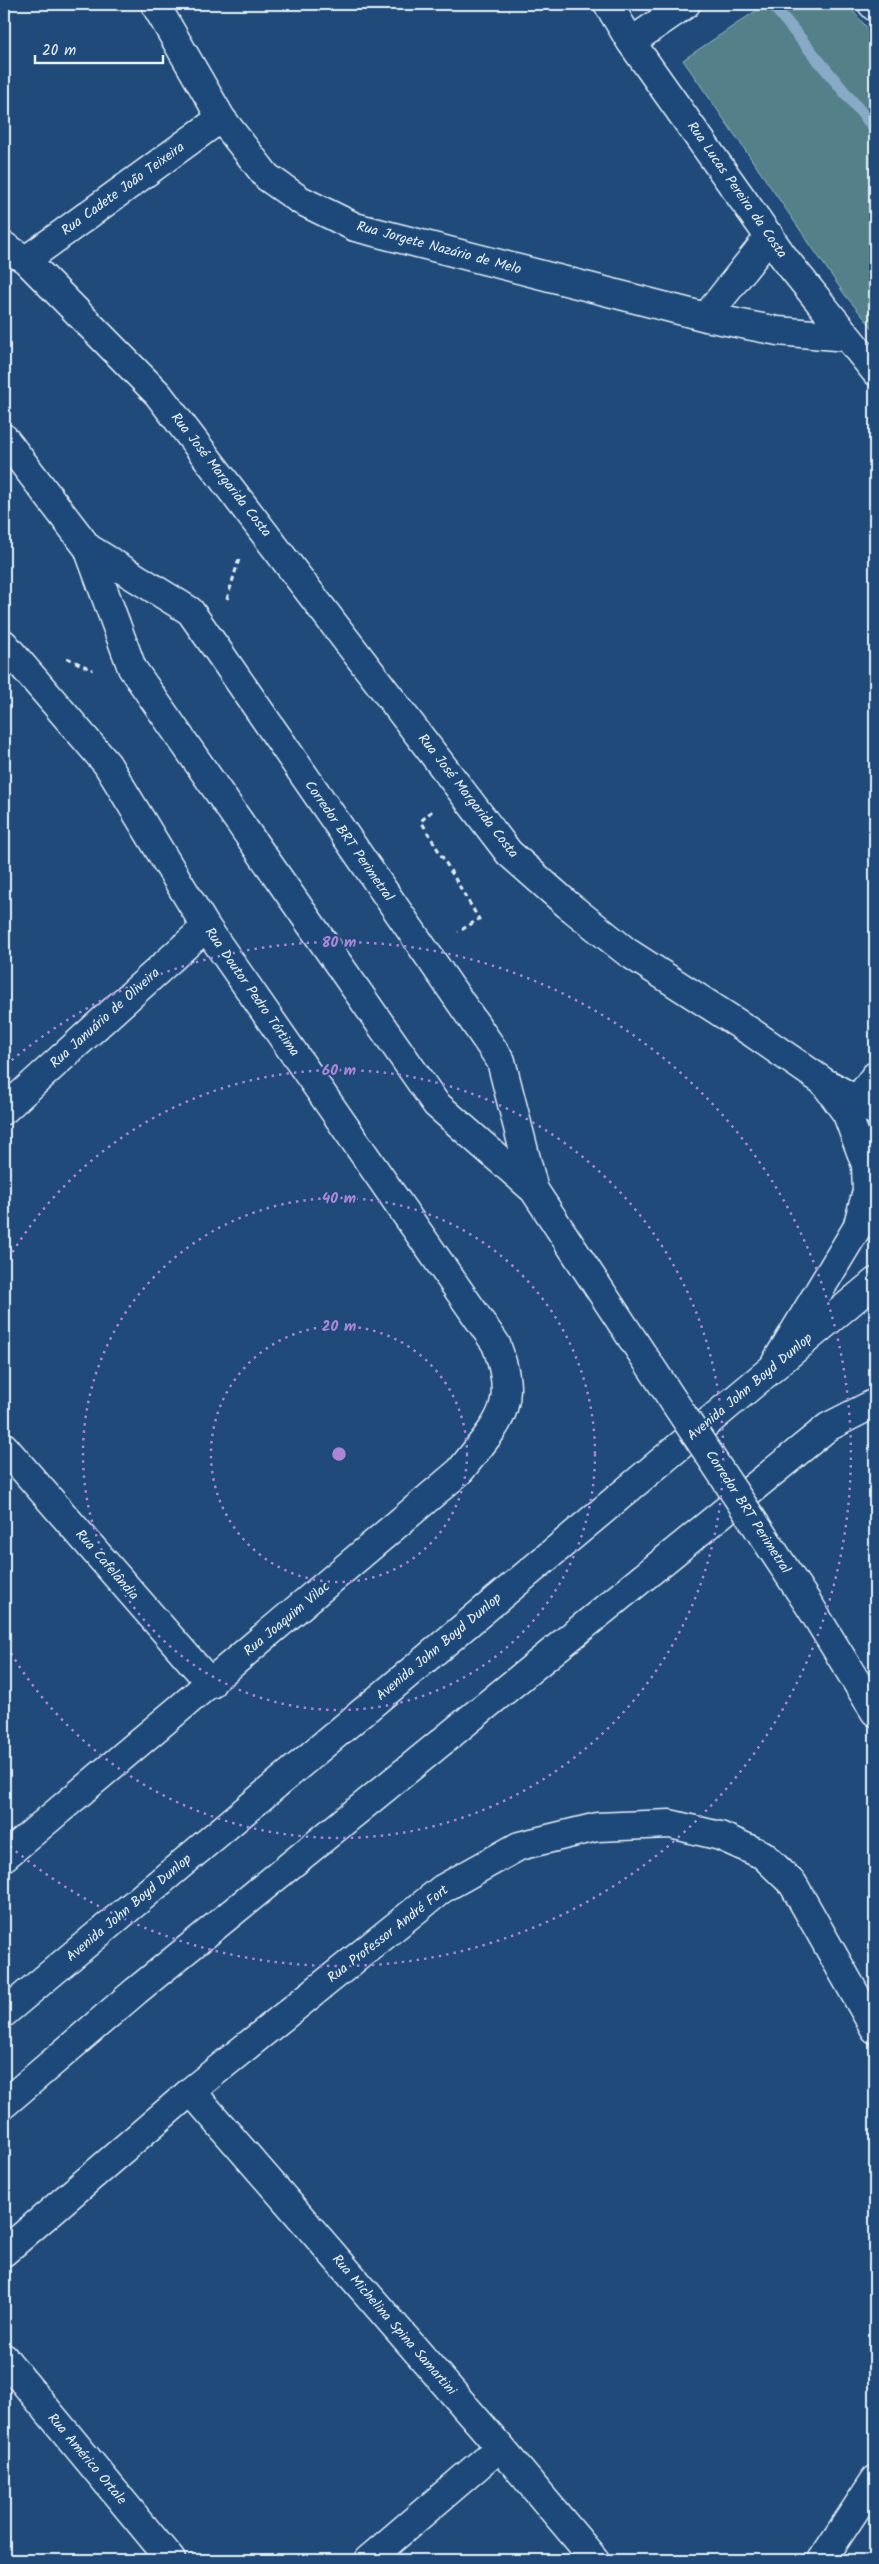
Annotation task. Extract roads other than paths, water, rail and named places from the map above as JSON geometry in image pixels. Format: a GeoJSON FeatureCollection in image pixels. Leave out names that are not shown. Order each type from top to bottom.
{"type":"FeatureCollection","features":[{"type":"Feature","properties":{"kind":"street","name":"Rua Jorgete Nazário de Melo"},"geometry":{"type":"LineString","coordinates":[[155,4],[221,118],[267,178],[300,200],[355,227],[706,317],[778,331],[847,337]]}},
{"type":"Feature","properties":{"kind":"street","name":"Rua Lucas Pereira da Costa"},"geometry":{"type":"LineString","coordinates":[[608,4],[631,42],[770,236],[875,371]]}},
{"type":"Feature","properties":{"kind":"street"},"geometry":{"type":"LineString","coordinates":[[631,42],[686,4]]}},
{"type":"Feature","properties":{"kind":"street"},"geometry":{"type":"LineString","coordinates":[[872,4],[875,7]]}},
{"type":"Feature","properties":{"kind":"street","name":"Rua Cadete João Teixeira"},"geometry":{"type":"LineString","coordinates":[[15,253],[221,118]]}},
{"type":"Feature","properties":{"kind":"street"},"geometry":{"type":"LineString","coordinates":[[706,317],[770,236]]}},
{"type":"Feature","properties":{"kind":"street","name":"Rua José Margarida Costa"},"geometry":{"type":"LineString","coordinates":[[15,253],[158,394],[509,853],[568,905],[627,952],[752,1032],[860,1108]]}},
{"type":"Feature","properties":{"kind":"street","name":"Corredor BRT Perimetral"},"geometry":{"type":"LineString","coordinates":[[4,438],[88,548],[132,668],[137,676],[436,1104],[534,1190],[811,1608],[875,1712]]}},
{"type":"Feature","properties":{"kind":"street","name":"Corredor BRT Perimetral"},"geometry":{"type":"LineString","coordinates":[[88,548],[190,611],[227,663],[501,1062],[534,1190]]}},
{"type":"Feature","properties":{"kind":"street","name":"Rua Doutor Pedro Tórtima"},"geometry":{"type":"LineString","coordinates":[[4,644],[107,764],[206,927],[496,1344]]}},
{"type":"Feature","properties":{"kind":"street","name":"Rua Januário de Oliveira"},"geometry":{"type":"LineString","coordinates":[[4,1110],[206,927]]}},
{"type":"Feature","properties":{"kind":"street"},"geometry":{"type":"LineString","coordinates":[[772,1368],[857,1228],[867,1191],[860,1108],[875,1076]]}},
{"type":"Feature","properties":{"kind":"street","name":"Avenida John Boyd Dunlop"},"geometry":{"type":"LineString","coordinates":[[4,2013],[875,1282]]}},
{"type":"Feature","properties":{"kind":"street","name":"Rua Joaquim Vilac"},"geometry":{"type":"LineString","coordinates":[[4,1857],[211,1684],[460,1471],[497,1423],[507,1402],[506,1370],[496,1344]]}},
{"type":"Feature","properties":{"kind":"street"},"geometry":{"type":"LineString","coordinates":[[4,2104],[136,1991],[828,1427],[875,1403]]}},
{"type":"Feature","properties":{"kind":"street","name":"Rua Cafelândia"},"geometry":{"type":"LineString","coordinates":[[4,1447],[211,1684]]}},
{"type":"Feature","properties":{"kind":"street","name":"Rua Professor André Fort"},"geometry":{"type":"LineString","coordinates":[[4,2252],[191,2091],[442,1889],[519,1846],[597,1827],[670,1824],[720,1836],[763,1855],[794,1884],[875,2029]]}},
{"type":"Feature","properties":{"kind":"street","name":"Rua Michelina Spina Samartini"},"geometry":{"type":"LineString","coordinates":[[191,2091],[500,2446],[595,2560]]}},
{"type":"Feature","properties":{"kind":"street","name":"Rua Américo Ortale"},"geometry":{"type":"LineString","coordinates":[[4,2358],[171,2560]]}},
{"type":"Feature","properties":{"kind":"street"},"geometry":{"type":"LineString","coordinates":[[368,2560],[500,2446]]}},
{"type":"Feature","properties":{"kind":"street"},"geometry":{"type":"LineString","coordinates":[[822,2560],[875,2480]]}},
{"type":"Feature","properties":{"kind":"waterway"},"geometry":{"type":"LineString","coordinates":[[772,4],[875,129]]}}]}
